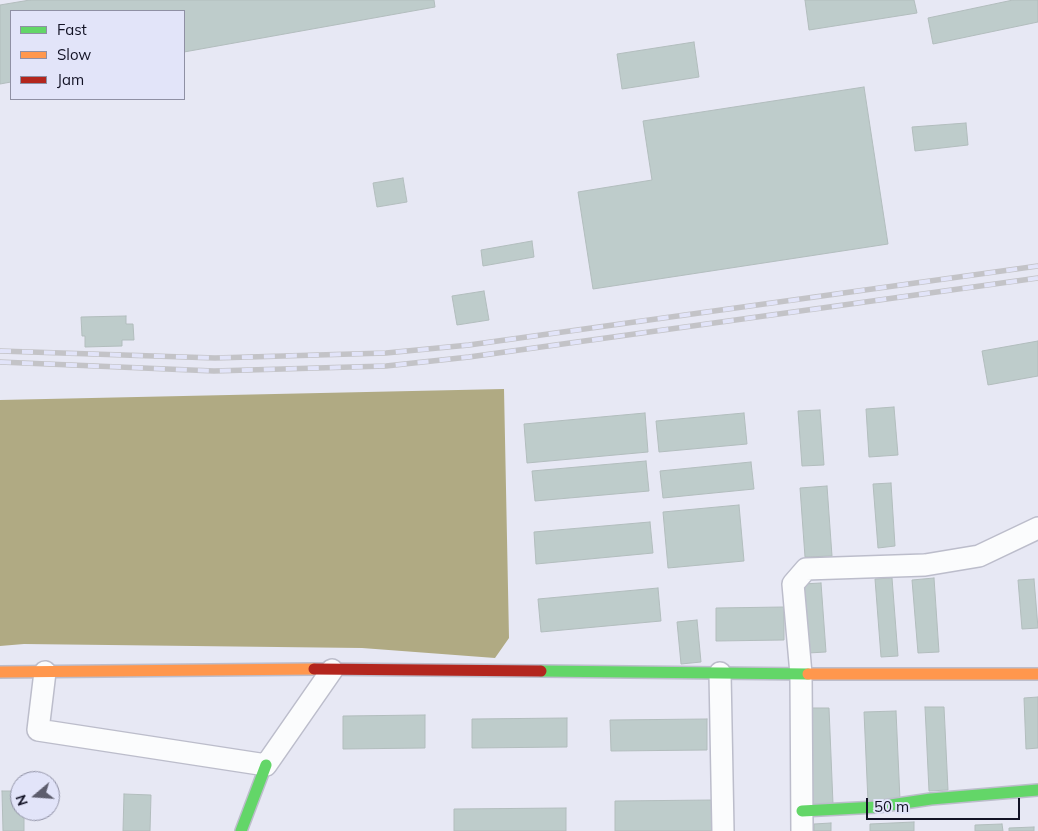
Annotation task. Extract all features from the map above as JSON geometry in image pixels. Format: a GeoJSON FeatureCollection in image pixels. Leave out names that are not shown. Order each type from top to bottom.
{"type":"FeatureCollection","features":[{"type":"Feature","properties":{"kind":"street"},"geometry":{"type":"LineString","coordinates":[[1038,528],[979,556],[925,565],[806,569],[793,584],[801,674],[802,821],[931,799],[1038,790]]}},
{"type":"Feature","properties":{"kind":"street"},"geometry":{"type":"LineString","coordinates":[[0,672],[332,670],[1038,674]]}},
{"type":"Feature","properties":{"kind":"street"},"geometry":{"type":"LineString","coordinates":[[241,831],[266,765],[332,670]]}},
{"type":"Feature","properties":{"kind":"street"},"geometry":{"type":"LineString","coordinates":[[45,672],[38,730],[266,765]]}},
{"type":"Feature","properties":{"kind":"street"},"geometry":{"type":"LineString","coordinates":[[720,673],[723,831]]}},
{"type":"Feature","properties":{"kind":"shaded area"},"geometry":{"type":"Polygon","coordinates":[[[504,389],[509,638],[495,658],[362,648],[24,644],[0,646],[0,400],[504,389]]]}},
{"type":"Feature","properties":{"kind":"building"},"geometry":{"type":"Polygon","coordinates":[[[30,0],[434,0],[435,7],[185,52],[185,10],[10,10],[10,82],[0,84],[0,5],[30,0]]]}},
{"type":"Feature","properties":{"kind":"building"},"geometry":{"type":"Polygon","coordinates":[[[805,0],[914,0],[917,13],[809,30],[805,0]]]}},
{"type":"Feature","properties":{"kind":"building"},"geometry":{"type":"Polygon","coordinates":[[[1013,0],[1038,0],[1038,22],[933,44],[928,18],[1013,0]]]}},
{"type":"Feature","properties":{"kind":"building"},"geometry":{"type":"Polygon","coordinates":[[[694,42],[699,77],[622,89],[617,54],[694,42]]]}},
{"type":"Feature","properties":{"kind":"building"},"geometry":{"type":"Polygon","coordinates":[[[864,87],[888,244],[593,289],[578,192],[652,180],[643,121],[864,87]]]}},
{"type":"Feature","properties":{"kind":"building"},"geometry":{"type":"Polygon","coordinates":[[[966,123],[968,145],[915,151],[912,127],[966,123]]]}},
{"type":"Feature","properties":{"kind":"building"},"geometry":{"type":"Polygon","coordinates":[[[403,178],[407,202],[377,207],[373,183],[403,178]]]}},
{"type":"Feature","properties":{"kind":"building"},"geometry":{"type":"Polygon","coordinates":[[[532,241],[534,257],[483,266],[481,250],[532,241]]]}},
{"type":"Feature","properties":{"kind":"building"},"geometry":{"type":"Polygon","coordinates":[[[484,291],[489,320],[457,325],[452,296],[484,291]]]}},
{"type":"Feature","properties":{"kind":"building"},"geometry":{"type":"Polygon","coordinates":[[[126,316],[126,324],[133,324],[134,340],[122,340],[122,346],[85,347],[85,336],[82,336],[81,317],[126,316]]]}},
{"type":"Feature","properties":{"kind":"building"},"geometry":{"type":"Polygon","coordinates":[[[1038,341],[1038,376],[988,385],[982,351],[1038,341]]]}},
{"type":"Feature","properties":{"kind":"building"},"geometry":{"type":"Polygon","coordinates":[[[894,407],[898,455],[869,457],[866,409],[894,407]]]}},
{"type":"Feature","properties":{"kind":"building"},"geometry":{"type":"Polygon","coordinates":[[[820,410],[824,465],[802,466],[798,411],[820,410]]]}},
{"type":"Feature","properties":{"kind":"building"},"geometry":{"type":"Polygon","coordinates":[[[645,413],[648,452],[527,463],[524,424],[645,413]]]}},
{"type":"Feature","properties":{"kind":"building"},"geometry":{"type":"Polygon","coordinates":[[[744,413],[747,444],[659,452],[656,421],[744,413]]]}},
{"type":"Feature","properties":{"kind":"building"},"geometry":{"type":"Polygon","coordinates":[[[646,461],[649,491],[535,501],[532,471],[646,461]]]}},
{"type":"Feature","properties":{"kind":"building"},"geometry":{"type":"Polygon","coordinates":[[[751,462],[754,489],[663,498],[660,471],[751,462]]]}},
{"type":"Feature","properties":{"kind":"building"},"geometry":{"type":"Polygon","coordinates":[[[891,483],[895,546],[878,548],[873,484],[891,483]]]}},
{"type":"Feature","properties":{"kind":"building"},"geometry":{"type":"Polygon","coordinates":[[[827,486],[832,556],[805,557],[800,488],[827,486]]]}},
{"type":"Feature","properties":{"kind":"building"},"geometry":{"type":"Polygon","coordinates":[[[739,505],[744,561],[668,568],[663,512],[739,505]]]}},
{"type":"Feature","properties":{"kind":"building"},"geometry":{"type":"Polygon","coordinates":[[[650,522],[653,553],[536,564],[534,532],[650,522]]]}},
{"type":"Feature","properties":{"kind":"building"},"geometry":{"type":"Polygon","coordinates":[[[892,578],[898,656],[881,657],[875,579],[892,578]]]}},
{"type":"Feature","properties":{"kind":"building"},"geometry":{"type":"Polygon","coordinates":[[[934,578],[939,652],[918,653],[912,580],[934,578]]]}},
{"type":"Feature","properties":{"kind":"building"},"geometry":{"type":"Polygon","coordinates":[[[1034,579],[1038,628],[1022,629],[1018,580],[1034,579]]]}},
{"type":"Feature","properties":{"kind":"building"},"geometry":{"type":"Polygon","coordinates":[[[821,583],[826,652],[808,653],[803,584],[821,583]]]}},
{"type":"Feature","properties":{"kind":"building"},"geometry":{"type":"Polygon","coordinates":[[[658,588],[661,621],[541,632],[538,599],[658,588]]]}},
{"type":"Feature","properties":{"kind":"building"},"geometry":{"type":"Polygon","coordinates":[[[784,607],[784,640],[716,641],[716,608],[784,607]]]}},
{"type":"Feature","properties":{"kind":"building"},"geometry":{"type":"Polygon","coordinates":[[[697,620],[701,662],[681,664],[677,622],[697,620]]]}},
{"type":"Feature","properties":{"kind":"building"},"geometry":{"type":"Polygon","coordinates":[[[1038,697],[1038,748],[1026,749],[1024,698],[1038,697]]]}},
{"type":"Feature","properties":{"kind":"building"},"geometry":{"type":"Polygon","coordinates":[[[925,707],[944,707],[948,790],[929,791],[925,707]]]}},
{"type":"Feature","properties":{"kind":"building"},"geometry":{"type":"Polygon","coordinates":[[[808,708],[829,708],[833,804],[812,805],[808,708]]]}},
{"type":"Feature","properties":{"kind":"building"},"geometry":{"type":"Polygon","coordinates":[[[896,711],[900,800],[868,802],[864,712],[896,711]]]}},
{"type":"Feature","properties":{"kind":"building"},"geometry":{"type":"Polygon","coordinates":[[[425,715],[425,748],[343,749],[343,716],[425,715]]]}},
{"type":"Feature","properties":{"kind":"building"},"geometry":{"type":"Polygon","coordinates":[[[567,718],[567,747],[472,748],[472,719],[567,718]]]}},
{"type":"Feature","properties":{"kind":"building"},"geometry":{"type":"Polygon","coordinates":[[[707,719],[707,750],[611,751],[610,720],[707,719]]]}},
{"type":"Feature","properties":{"kind":"building"},"geometry":{"type":"Polygon","coordinates":[[[2,791],[10,791],[10,821],[24,821],[24,831],[3,831],[2,791]]]}},
{"type":"Feature","properties":{"kind":"building"},"geometry":{"type":"Polygon","coordinates":[[[124,794],[151,795],[150,831],[123,831],[124,794]]]}},
{"type":"Feature","properties":{"kind":"building"},"geometry":{"type":"Polygon","coordinates":[[[713,800],[713,831],[615,831],[615,801],[713,800]]]}},
{"type":"Feature","properties":{"kind":"building"},"geometry":{"type":"Polygon","coordinates":[[[566,808],[566,831],[454,831],[454,809],[566,808]]]}},
{"type":"Feature","properties":{"kind":"building"},"geometry":{"type":"Polygon","coordinates":[[[914,822],[914,831],[870,831],[870,824],[914,822]]]}},
{"type":"Feature","properties":{"kind":"building"},"geometry":{"type":"Polygon","coordinates":[[[831,823],[831,831],[814,831],[814,824],[831,823]]]}},
{"type":"Feature","properties":{"kind":"building"},"geometry":{"type":"Polygon","coordinates":[[[1002,824],[1003,831],[975,831],[975,825],[1002,824]]]}},
{"type":"Feature","properties":{"kind":"building"},"geometry":{"type":"Polygon","coordinates":[[[1034,827],[1034,831],[1009,831],[1009,828],[1034,827]]]}},
{"type":"Feature","properties":{"kind":"railway"},"geometry":{"type":"LineString","coordinates":[[0,351],[215,358],[386,353],[469,345],[1038,266]]}},
{"type":"Feature","properties":{"kind":"railway"},"geometry":{"type":"LineString","coordinates":[[0,362],[214,371],[386,366],[469,357],[1038,278]]}},
{"type":"Feature","properties":{"kind":"traffic: fast"},"geometry":{"type":"LineString","coordinates":[[541,671],[808,674]]}},
{"type":"Feature","properties":{"kind":"traffic: fast"},"geometry":{"type":"LineString","coordinates":[[241,831],[266,765]]}},
{"type":"Feature","properties":{"kind":"traffic: fast"},"geometry":{"type":"LineString","coordinates":[[802,811],[877,807],[931,799],[1038,790]]}},
{"type":"Feature","properties":{"kind":"traffic: slow"},"geometry":{"type":"LineString","coordinates":[[0,672],[314,669]]}},
{"type":"Feature","properties":{"kind":"traffic: slow"},"geometry":{"type":"LineString","coordinates":[[808,674],[1038,674]]}},
{"type":"Feature","properties":{"kind":"traffic: jam"},"geometry":{"type":"LineString","coordinates":[[314,669],[541,671]]}}]}
